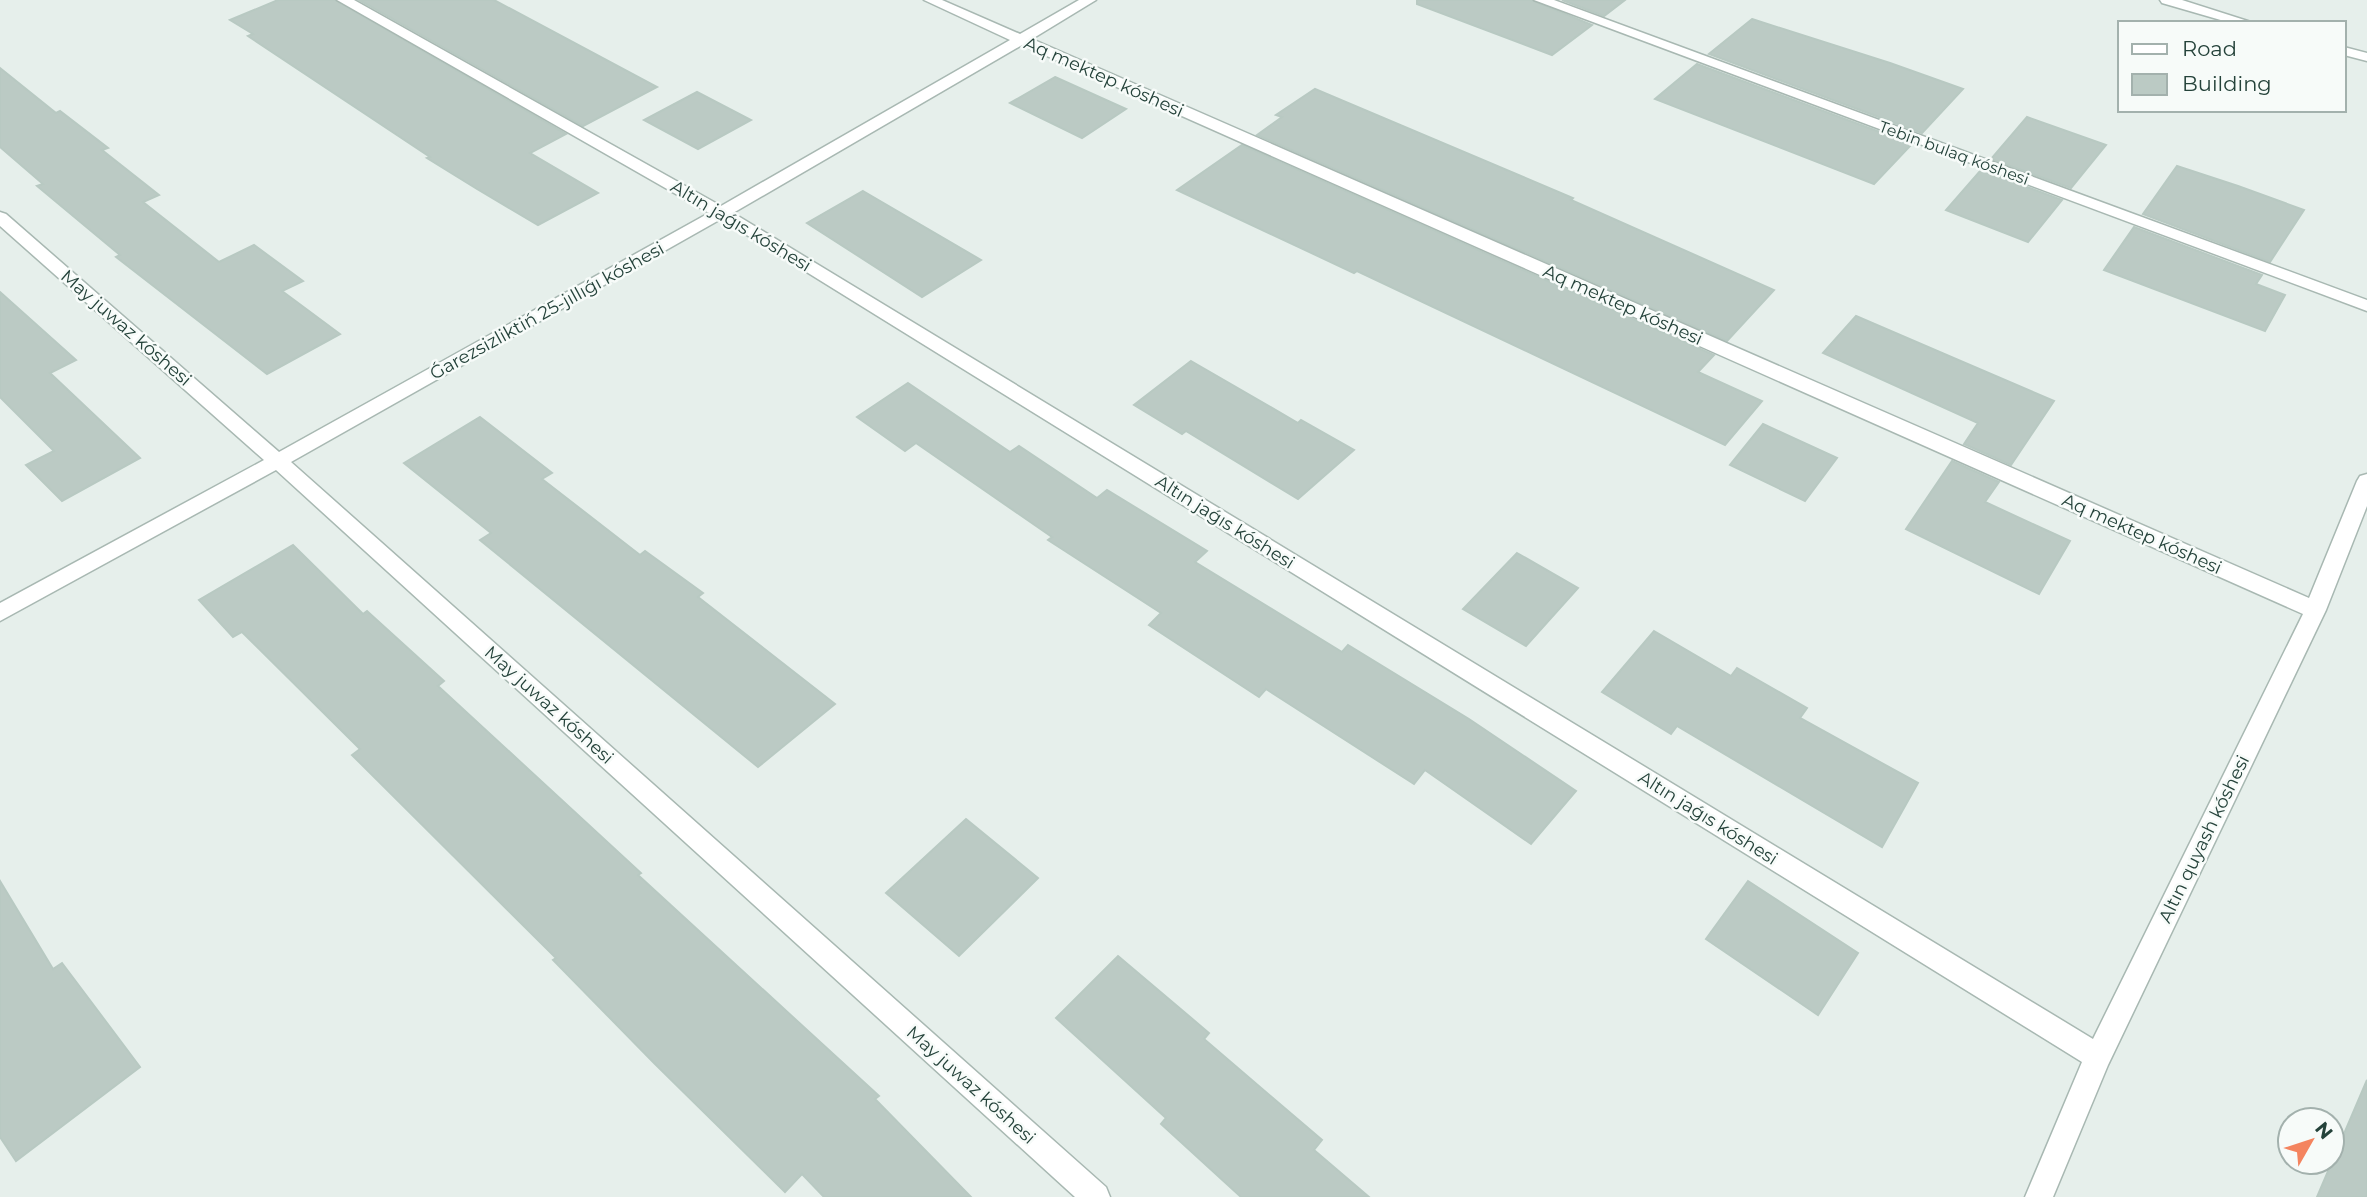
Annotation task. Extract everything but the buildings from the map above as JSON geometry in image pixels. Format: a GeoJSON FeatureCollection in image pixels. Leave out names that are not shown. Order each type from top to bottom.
{"type":"FeatureCollection","features":[{"type":"Feature","properties":{"kind":"street","name":"Altın jaǵıs kóshesi"},"geometry":{"type":"LineString","coordinates":[[344,0],[722,213],[2098,1057]]}},
{"type":"Feature","properties":{"kind":"street","name":"Aq mektep kóshesi"},"geometry":{"type":"LineString","coordinates":[[931,0],[2315,610]]}},
{"type":"Feature","properties":{"kind":"street","name":"Ǵarezsizliktiń 25-jıllıǵı kóshesi"},"geometry":{"type":"LineString","coordinates":[[0,613],[279,462],[722,213],[1089,0]]}},
{"type":"Feature","properties":{"kind":"street","name":"Tebin bulaq kóshesi"},"geometry":{"type":"LineString","coordinates":[[1541,0],[2367,306]]}},
{"type":"Feature","properties":{"kind":"street"},"geometry":{"type":"LineString","coordinates":[[2167,0],[2240,21]]}},
{"type":"Feature","properties":{"kind":"street"},"geometry":{"type":"LineString","coordinates":[[2346,52],[2367,57]]}},
{"type":"Feature","properties":{"kind":"street","name":"May juwaz kóshesi"},"geometry":{"type":"LineString","coordinates":[[0,217],[279,462],[1096,1197]]}},
{"type":"Feature","properties":{"kind":"street","name":"Altın quyash kóshesi"},"geometry":{"type":"LineString","coordinates":[[2039,1197],[2098,1057],[2315,610],[2367,481]]}}]}
